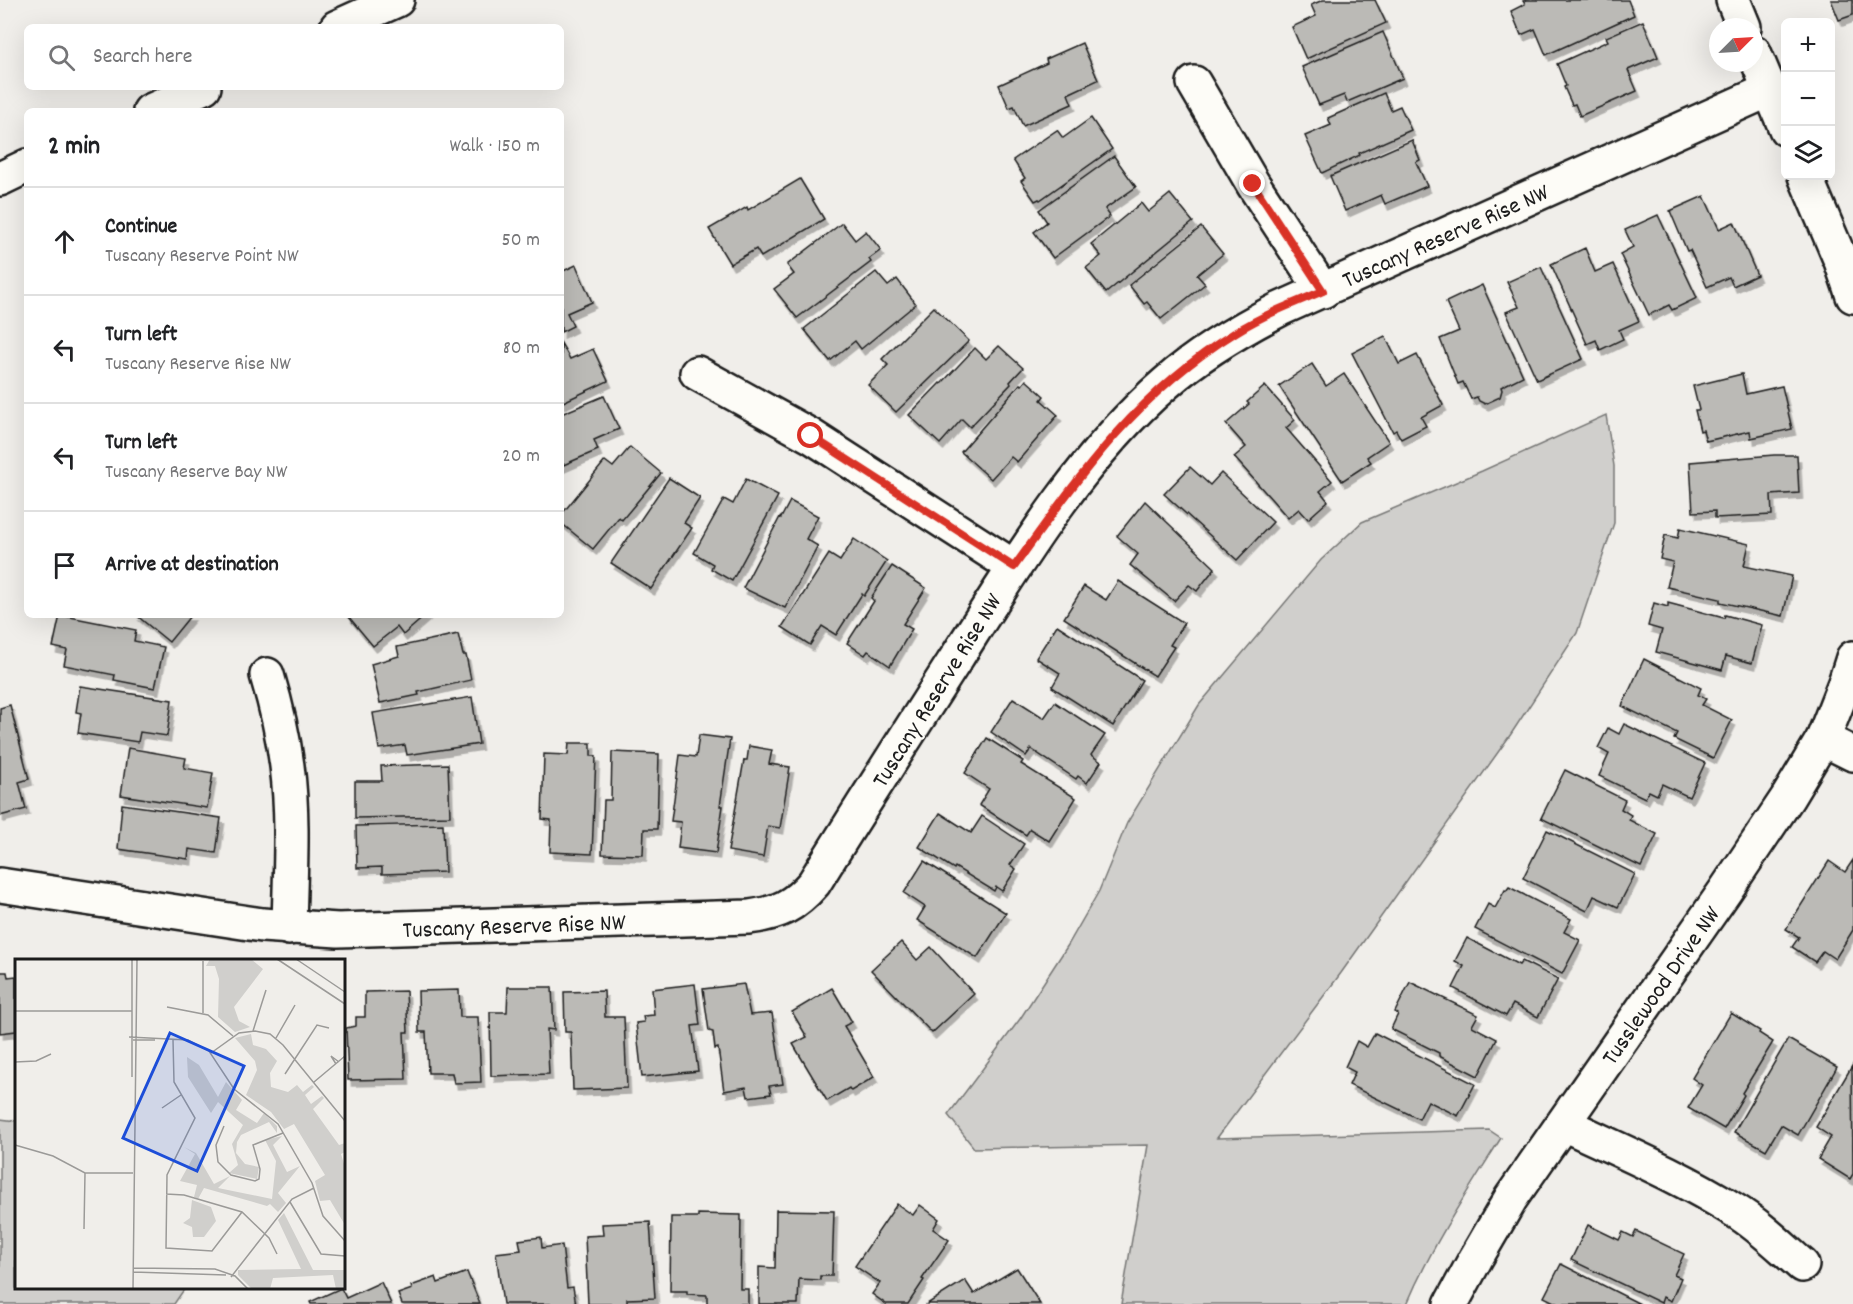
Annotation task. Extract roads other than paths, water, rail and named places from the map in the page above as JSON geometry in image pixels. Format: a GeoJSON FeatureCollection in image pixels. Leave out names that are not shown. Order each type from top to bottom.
{"type":"FeatureCollection","features":[{"type":"Feature","properties":{"kind":"street"},"geometry":{"type":"LineString","coordinates":[[344,24],[397,0]]}},
{"type":"Feature","properties":{"kind":"street"},"geometry":{"type":"LineString","coordinates":[[1733,0],[1740,18]]}},
{"type":"Feature","properties":{"kind":"street"},"geometry":{"type":"LineString","coordinates":[[1762,72],[1784,126]]}},
{"type":"Feature","properties":{"kind":"street"},"geometry":{"type":"LineString","coordinates":[[1194,83],[1253,184],[1323,291]]}},
{"type":"Feature","properties":{"kind":"street"},"geometry":{"type":"LineString","coordinates":[[157,108],[197,90]]}},
{"type":"Feature","properties":{"kind":"street","name":"Tuscany Reserve Rise NW"},"geometry":{"type":"LineString","coordinates":[[0,885],[289,928],[338,930],[749,917],[782,910],[804,894],[814,883],[1014,567],[1064,498],[1099,452],[1133,414],[1165,384],[1200,356],[1238,331],[1280,309],[1769,90]]}},
{"type":"Feature","properties":{"kind":"street"},"geometry":{"type":"LineString","coordinates":[[0,178],[24,167]]}},
{"type":"Feature","properties":{"kind":"street"},"geometry":{"type":"LineString","coordinates":[[1807,180],[1841,261],[1853,296]]}},
{"type":"Feature","properties":{"kind":"street"},"geometry":{"type":"LineString","coordinates":[[697,373],[811,436],[1014,567]]}},
{"type":"Feature","properties":{"kind":"street","name":"Tusslewood Drive NW"},"geometry":{"type":"LineString","coordinates":[[1451,1304],[1511,1198],[1788,797],[1822,739],[1853,658]]}},
{"type":"Feature","properties":{"kind":"street"},"geometry":{"type":"LineString","coordinates":[[267,675],[279,716],[287,767],[291,828],[289,928]]}},
{"type":"Feature","properties":{"kind":"street"},"geometry":{"type":"LineString","coordinates":[[1822,739],[1853,754]]}},
{"type":"Feature","properties":{"kind":"street"},"geometry":{"type":"LineString","coordinates":[[1564,1124],[1735,1210],[1802,1265]]}}]}
